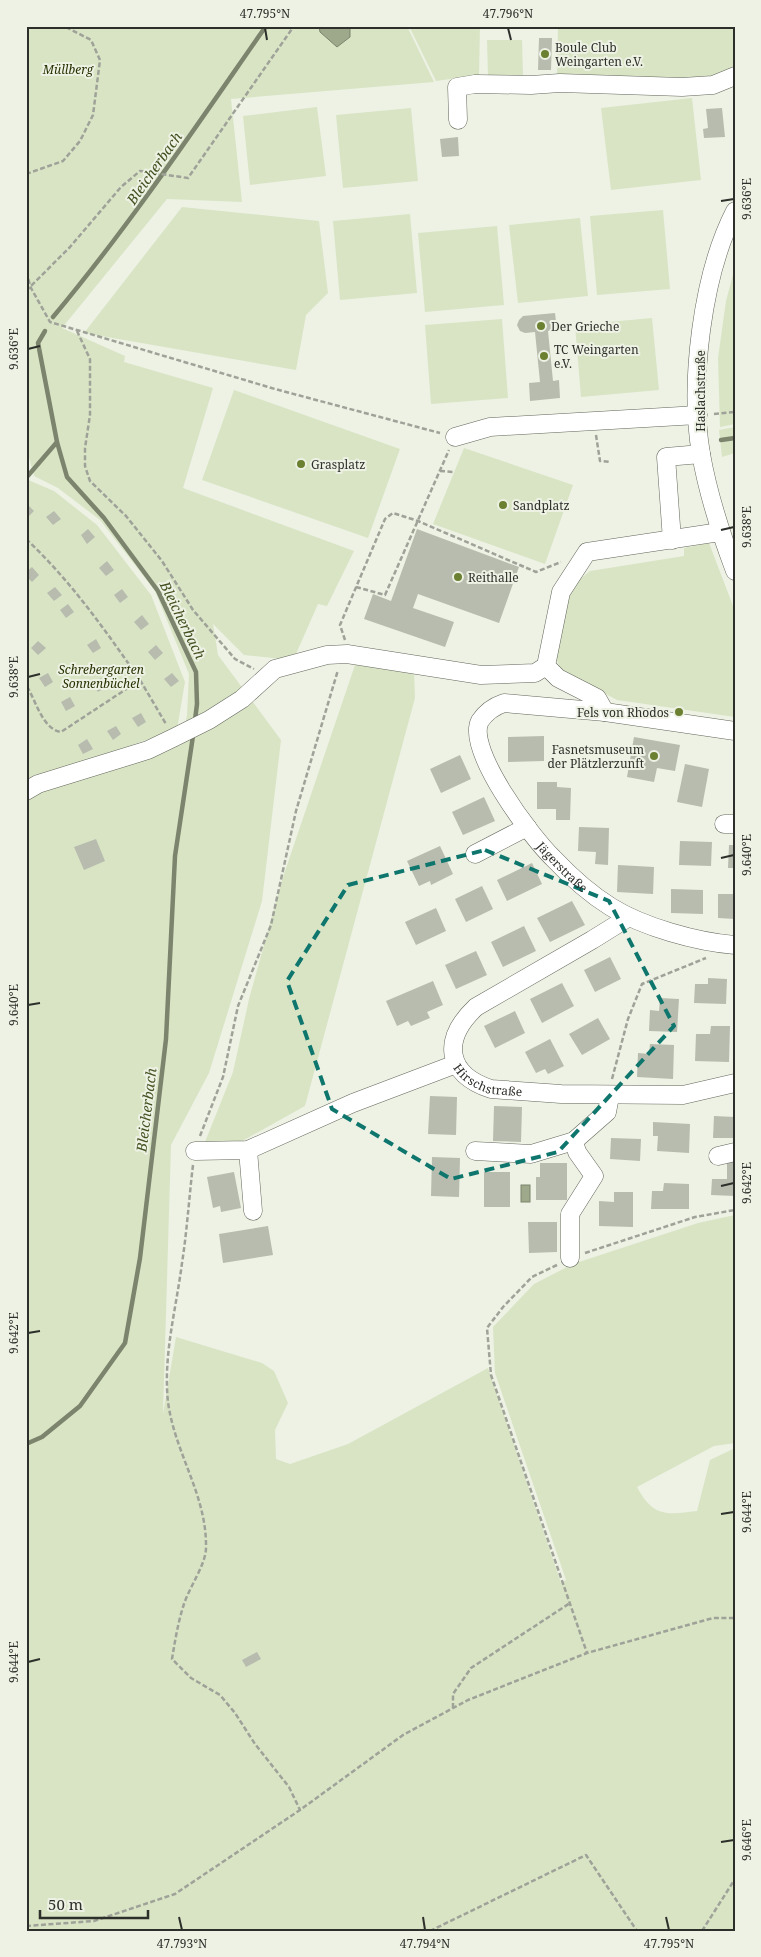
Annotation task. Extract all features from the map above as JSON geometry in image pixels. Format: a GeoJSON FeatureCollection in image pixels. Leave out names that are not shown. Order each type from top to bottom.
{"type":"FeatureCollection","features":[{"type":"Feature","properties":{"kind":"street"},"geometry":{"type":"LineString","coordinates":[[458,120],[457,87],[475,84],[531,86],[560,83],[682,87],[713,85],[735,76]]}},
{"type":"Feature","properties":{"kind":"street","name":"Haslachstraße"},"geometry":{"type":"LineString","coordinates":[[735,211],[718,256],[706,298],[698,357],[698,415],[701,454],[720,532],[735,571]]}},
{"type":"Feature","properties":{"kind":"street"},"geometry":{"type":"LineString","coordinates":[[455,437],[490,427],[698,415]]}},
{"type":"Feature","properties":{"kind":"street"},"geometry":{"type":"LineString","coordinates":[[672,540],[666,457],[701,454]]}},
{"type":"Feature","properties":{"kind":"street"},"geometry":{"type":"LineString","coordinates":[[26,791],[38,784],[148,750],[209,720],[242,699],[275,668],[328,655],[347,654],[482,674],[535,673],[546,666],[560,592],[587,552],[720,532]]}},
{"type":"Feature","properties":{"kind":"street"},"geometry":{"type":"LineString","coordinates":[[546,666],[558,678],[597,698],[606,712],[735,731]]}},
{"type":"Feature","properties":{"kind":"street","name":"Jägerstraße"},"geometry":{"type":"LineString","coordinates":[[606,712],[504,703],[493,707],[480,722],[478,741],[491,770],[518,816],[551,857],[580,884],[611,907],[629,917],[672,932],[728,944]]}},
{"type":"Feature","properties":{"kind":"street"},"geometry":{"type":"LineString","coordinates":[[475,854],[527,827]]}},
{"type":"Feature","properties":{"kind":"street","name":"Hirschstraße"},"geometry":{"type":"LineString","coordinates":[[629,917],[476,1007],[463,1019],[455,1033],[453,1049],[456,1064],[468,1079],[491,1089],[610,1096],[683,1095],[735,1083]]}},
{"type":"Feature","properties":{"kind":"street"},"geometry":{"type":"LineString","coordinates":[[195,1151],[248,1150],[353,1103],[456,1064]]}},
{"type":"Feature","properties":{"kind":"street"},"geometry":{"type":"LineString","coordinates":[[475,1151],[531,1154],[574,1141],[607,1112],[610,1096]]}},
{"type":"Feature","properties":{"kind":"street"},"geometry":{"type":"LineString","coordinates":[[570,1258],[570,1214],[594,1176],[577,1152],[574,1141]]}},
{"type":"Feature","properties":{"kind":"street"},"geometry":{"type":"LineString","coordinates":[[248,1150],[253,1211]]}},
{"type":"Feature","properties":{"kind":"path"},"geometry":{"type":"LineString","coordinates":[[26,174],[63,161],[80,141],[93,115],[100,60],[91,40],[64,26]]}},
{"type":"Feature","properties":{"kind":"path"},"geometry":{"type":"LineString","coordinates":[[26,291],[70,247],[121,187],[140,171],[153,171],[188,178],[294,26]]}},
{"type":"Feature","properties":{"kind":"path"},"geometry":{"type":"LineString","coordinates":[[26,272],[31,288],[50,322],[275,389],[455,437],[386,595],[356,587]]}},
{"type":"Feature","properties":{"kind":"path"},"geometry":{"type":"LineString","coordinates":[[77,331],[90,359],[90,415],[85,456],[85,466],[90,481],[132,524],[162,561],[193,610],[235,659],[255,669],[275,668]]}},
{"type":"Feature","properties":{"kind":"path"},"geometry":{"type":"LineString","coordinates":[[698,415],[735,412]]}},
{"type":"Feature","properties":{"kind":"path"},"geometry":{"type":"LineString","coordinates":[[581,422],[595,432],[600,461],[610,462]]}},
{"type":"Feature","properties":{"kind":"path"},"geometry":{"type":"LineString","coordinates":[[440,471],[454,472]]}},
{"type":"Feature","properties":{"kind":"path"},"geometry":{"type":"LineString","coordinates":[[300,1810],[289,1788],[220,1695],[191,1678],[172,1659],[184,1603],[206,1551],[205,1519],[201,1502],[173,1425],[168,1402],[167,1366],[170,1333],[182,1263],[195,1151],[223,1076],[238,1006],[271,925],[296,811],[338,670],[347,654],[348,648],[340,625],[385,519],[393,513],[418,521],[536,572],[562,562]]}},
{"type":"Feature","properties":{"kind":"path"},"geometry":{"type":"LineString","coordinates":[[26,539],[65,579],[99,621],[140,680],[174,738]]}},
{"type":"Feature","properties":{"kind":"path"},"geometry":{"type":"LineString","coordinates":[[26,686],[47,725],[54,731],[61,732],[140,680]]}},
{"type":"Feature","properties":{"kind":"path"},"geometry":{"type":"LineString","coordinates":[[610,1096],[628,1019],[642,984],[714,954],[728,944]]}},
{"type":"Feature","properties":{"kind":"path"},"geometry":{"type":"LineString","coordinates":[[587,1653],[491,1375],[487,1328],[503,1307],[532,1277],[570,1258],[695,1217],[735,1210]]}},
{"type":"Feature","properties":{"kind":"path"},"geometry":{"type":"LineString","coordinates":[[453,1708],[453,1694],[471,1668],[570,1603]]}},
{"type":"Feature","properties":{"kind":"path"},"geometry":{"type":"LineString","coordinates":[[26,1926],[94,1921],[175,1894],[300,1810],[403,1735],[453,1708],[587,1653],[713,1618],[735,1618]]}},
{"type":"Feature","properties":{"kind":"path"},"geometry":{"type":"LineString","coordinates":[[430,1931],[586,1855],[638,1931]]}},
{"type":"Feature","properties":{"kind":"path"},"geometry":{"type":"LineString","coordinates":[[702,1931],[735,1879]]}},
{"type":"Feature","properties":{"kind":"highlighted area"},"geometry":{"type":"Polygon","coordinates":[[[485,850],[609,901],[674,1026],[558,1152],[451,1179],[332,1109],[287,981],[348,885],[485,850]]]}},
{"type":"Feature","properties":{"kind":"green space","name":"Müllberg"},"geometry":{"type":"Polygon","coordinates":[[[26,26],[407,26],[434,82],[231,99],[242,202],[167,199],[62,328],[125,356],[124,362],[213,388],[183,488],[354,551],[327,606],[318,604],[296,654],[282,659],[244,655],[213,624],[218,655],[281,740],[262,901],[209,1073],[171,1145],[163,1414],[176,1337],[262,1363],[274,1371],[288,1403],[275,1430],[276,1459],[290,1464],[348,1444],[488,1368],[561,1583],[566,1580],[495,1373],[493,1327],[534,1284],[573,1264],[698,1223],[735,1215],[735,1443],[714,1446],[637,1487],[649,1504],[661,1512],[697,1511],[710,1460],[735,1448],[735,1931],[26,1931],[26,796],[54,785],[82,780],[181,745],[187,715],[189,674],[155,591],[100,520],[58,488],[34,476],[26,446],[26,26]]]}},
{"type":"Feature","properties":{"kind":"green space"},"geometry":{"type":"Polygon","coordinates":[[[409,26],[480,26],[479,75],[436,81],[409,26]]]}},
{"type":"Feature","properties":{"kind":"green space"},"geometry":{"type":"Polygon","coordinates":[[[558,26],[735,26],[735,68],[713,79],[557,75],[558,26]]]}},
{"type":"Feature","properties":{"kind":"green space"},"geometry":{"type":"Polygon","coordinates":[[[487,40],[522,40],[523,75],[488,76],[487,40]]]}},
{"type":"Feature","properties":{"kind":"green space"},"geometry":{"type":"Polygon","coordinates":[[[692,98],[701,180],[611,190],[601,108],[692,98]]]}},
{"type":"Feature","properties":{"kind":"green space"},"geometry":{"type":"Polygon","coordinates":[[[317,107],[326,176],[250,185],[243,116],[317,107]]]}},
{"type":"Feature","properties":{"kind":"green space"},"geometry":{"type":"Polygon","coordinates":[[[411,108],[418,181],[343,188],[336,115],[411,108]]]}},
{"type":"Feature","properties":{"kind":"green space"},"geometry":{"type":"Polygon","coordinates":[[[182,207],[319,221],[328,293],[306,315],[296,370],[84,333],[182,207]]]}},
{"type":"Feature","properties":{"kind":"green space"},"geometry":{"type":"Polygon","coordinates":[[[663,210],[670,289],[597,295],[590,216],[663,210]]]}},
{"type":"Feature","properties":{"kind":"green space"},"geometry":{"type":"Polygon","coordinates":[[[410,214],[417,293],[340,300],[333,221],[410,214]]]}},
{"type":"Feature","properties":{"kind":"green space"},"geometry":{"type":"Polygon","coordinates":[[[580,218],[588,296],[518,303],[509,225],[580,218]]]}},
{"type":"Feature","properties":{"kind":"green space"},"geometry":{"type":"Polygon","coordinates":[[[497,226],[504,305],[425,312],[418,233],[497,226]]]}},
{"type":"Feature","properties":{"kind":"green space"},"geometry":{"type":"Polygon","coordinates":[[[735,267],[735,424],[720,427],[718,358],[726,301],[735,267]]]}},
{"type":"Feature","properties":{"kind":"green space"},"geometry":{"type":"Polygon","coordinates":[[[652,318],[659,390],[581,397],[575,325],[652,318]]]}},
{"type":"Feature","properties":{"kind":"green space"},"geometry":{"type":"Polygon","coordinates":[[[502,319],[508,398],[431,404],[425,325],[502,319]]]}},
{"type":"Feature","properties":{"kind":"green space","name":"Grasplatz"},"geometry":{"type":"Polygon","coordinates":[[[234,390],[400,449],[368,538],[202,480],[234,390]]]}},
{"type":"Feature","properties":{"kind":"green space"},"geometry":{"type":"Polygon","coordinates":[[[735,427],[735,453],[722,457],[719,430],[735,427]]]}},
{"type":"Feature","properties":{"kind":"green space","name":"Sandplatz"},"geometry":{"type":"Polygon","coordinates":[[[464,448],[573,485],[545,564],[433,524],[464,448]]]}},
{"type":"Feature","properties":{"kind":"green space","name":"Schrebergarten Sonnenbüchel"},"geometry":{"type":"Polygon","coordinates":[[[26,479],[54,491],[97,525],[151,595],[185,682],[177,729],[26,783],[26,479]]]}},
{"type":"Feature","properties":{"kind":"green space"},"geometry":{"type":"Polygon","coordinates":[[[709,543],[735,611],[735,717],[617,700],[561,670],[552,648],[568,589],[590,571],[684,556],[684,548],[709,543]]]}},
{"type":"Feature","properties":{"kind":"green space"},"geometry":{"type":"Polygon","coordinates":[[[355,665],[414,672],[415,698],[305,1106],[235,1145],[205,1142],[233,1072],[249,999],[282,880],[355,665]]]}},
{"type":"Feature","properties":{"kind":"shaded area"},"geometry":{"type":"Polygon","coordinates":[[[319,26],[350,26],[350,37],[337,47],[320,32],[319,26]]]}},
{"type":"Feature","properties":{"kind":"shaded area"},"geometry":{"type":"Polygon","coordinates":[[[521,1185],[530,1185],[530,1202],[521,1202],[521,1185]]]}},
{"type":"Feature","properties":{"kind":"building","name":"Boule Club Weingarten e.V."},"geometry":{"type":"Polygon","coordinates":[[[539,38],[552,38],[551,70],[538,70],[539,38]]]}},
{"type":"Feature","properties":{"kind":"building"},"geometry":{"type":"Polygon","coordinates":[[[722,108],[725,137],[704,138],[703,129],[708,128],[706,109],[722,108]]]}},
{"type":"Feature","properties":{"kind":"building"},"geometry":{"type":"Polygon","coordinates":[[[458,137],[459,156],[442,157],[440,139],[458,137]]]}},
{"type":"Feature","properties":{"kind":"building","name":"TC Weingarten e.V."},"geometry":{"type":"Polygon","coordinates":[[[555,313],[557,330],[548,331],[553,381],[559,380],[560,398],[530,401],[529,383],[540,382],[535,332],[525,333],[520,331],[517,325],[523,316],[555,313]]]}},
{"type":"Feature","properties":{"kind":"building"},"geometry":{"type":"Polygon","coordinates":[[[26,503],[34,511],[26,519],[26,503]]]}},
{"type":"Feature","properties":{"kind":"building"},"geometry":{"type":"Polygon","coordinates":[[[54,511],[61,519],[53,525],[46,517],[54,511]]]}},
{"type":"Feature","properties":{"kind":"building"},"geometry":{"type":"Polygon","coordinates":[[[88,529],[95,537],[87,544],[81,535],[88,529]]]}},
{"type":"Feature","properties":{"kind":"building","name":"Reithalle"},"geometry":{"type":"Polygon","coordinates":[[[417,529],[519,567],[499,623],[418,594],[413,608],[454,622],[445,647],[364,619],[373,594],[391,601],[417,529]]]}},
{"type":"Feature","properties":{"kind":"building"},"geometry":{"type":"Polygon","coordinates":[[[107,561],[114,570],[106,576],[99,568],[107,561]]]}},
{"type":"Feature","properties":{"kind":"building"},"geometry":{"type":"Polygon","coordinates":[[[32,567],[39,575],[32,582],[26,576],[26,572],[32,567]]]}},
{"type":"Feature","properties":{"kind":"building"},"geometry":{"type":"Polygon","coordinates":[[[55,587],[62,595],[54,601],[47,593],[55,587]]]}},
{"type":"Feature","properties":{"kind":"building"},"geometry":{"type":"Polygon","coordinates":[[[122,589],[128,597],[120,603],[114,595],[122,589]]]}},
{"type":"Feature","properties":{"kind":"building"},"geometry":{"type":"Polygon","coordinates":[[[68,604],[74,612],[66,618],[60,610],[68,604]]]}},
{"type":"Feature","properties":{"kind":"building"},"geometry":{"type":"Polygon","coordinates":[[[142,615],[149,624],[141,630],[134,622],[142,615]]]}},
{"type":"Feature","properties":{"kind":"building"},"geometry":{"type":"Polygon","coordinates":[[[96,639],[101,648],[93,653],[87,645],[96,639]]]}},
{"type":"Feature","properties":{"kind":"building"},"geometry":{"type":"Polygon","coordinates":[[[38,641],[46,648],[38,655],[31,648],[38,641]]]}},
{"type":"Feature","properties":{"kind":"building"},"geometry":{"type":"Polygon","coordinates":[[[156,645],[163,653],[155,660],[148,652],[156,645]]]}},
{"type":"Feature","properties":{"kind":"building"},"geometry":{"type":"Polygon","coordinates":[[[48,673],[53,682],[45,687],[39,678],[48,673]]]}},
{"type":"Feature","properties":{"kind":"building"},"geometry":{"type":"Polygon","coordinates":[[[172,673],[179,681],[171,687],[164,679],[172,673]]]}},
{"type":"Feature","properties":{"kind":"building"},"geometry":{"type":"Polygon","coordinates":[[[101,678],[106,687],[98,692],[92,684],[101,678]]]}},
{"type":"Feature","properties":{"kind":"building"},"geometry":{"type":"Polygon","coordinates":[[[70,697],[75,706],[66,711],[61,702],[70,697]]]}},
{"type":"Feature","properties":{"kind":"building"},"geometry":{"type":"Polygon","coordinates":[[[141,713],[146,722],[138,727],[132,718],[141,713]]]}},
{"type":"Feature","properties":{"kind":"building"},"geometry":{"type":"Polygon","coordinates":[[[116,726],[121,734],[113,740],[107,731],[116,726]]]}},
{"type":"Feature","properties":{"kind":"building"},"geometry":{"type":"Polygon","coordinates":[[[544,736],[544,761],[508,762],[508,737],[544,736]]]}},
{"type":"Feature","properties":{"kind":"building","name":"Fasnetsmuseum der Plätzlerzunft"},"geometry":{"type":"Polygon","coordinates":[[[634,737],[680,745],[675,771],[657,768],[654,782],[627,777],[634,737]]]}},
{"type":"Feature","properties":{"kind":"building"},"geometry":{"type":"Polygon","coordinates":[[[87,739],[93,749],[83,754],[78,745],[87,739]]]}},
{"type":"Feature","properties":{"kind":"building"},"geometry":{"type":"Polygon","coordinates":[[[460,755],[471,779],[441,793],[430,769],[460,755]]]}},
{"type":"Feature","properties":{"kind":"building"},"geometry":{"type":"Polygon","coordinates":[[[685,764],[709,769],[702,807],[677,802],[685,764]]]}},
{"type":"Feature","properties":{"kind":"building"},"geometry":{"type":"Polygon","coordinates":[[[537,782],[557,782],[557,787],[571,788],[570,820],[556,820],[556,809],[537,809],[537,782]]]}},
{"type":"Feature","properties":{"kind":"building"},"geometry":{"type":"Polygon","coordinates":[[[484,797],[495,821],[463,835],[452,812],[484,797]]]}},
{"type":"Feature","properties":{"kind":"building"},"geometry":{"type":"Polygon","coordinates":[[[579,827],[609,828],[608,865],[595,864],[596,852],[578,851],[579,827]]]}},
{"type":"Feature","properties":{"kind":"building"},"geometry":{"type":"Polygon","coordinates":[[[96,839],[105,861],[84,870],[74,847],[96,839]]]}},
{"type":"Feature","properties":{"kind":"building"},"geometry":{"type":"Polygon","coordinates":[[[680,841],[712,842],[711,866],[679,865],[680,841]]]}},
{"type":"Feature","properties":{"kind":"building"},"geometry":{"type":"Polygon","coordinates":[[[729,845],[735,845],[735,868],[728,868],[729,845]]]}},
{"type":"Feature","properties":{"kind":"building"},"geometry":{"type":"Polygon","coordinates":[[[440,846],[453,874],[431,885],[430,881],[419,886],[407,861],[440,846]]]}},
{"type":"Feature","properties":{"kind":"building"},"geometry":{"type":"Polygon","coordinates":[[[532,863],[542,884],[507,901],[497,880],[532,863]]]}},
{"type":"Feature","properties":{"kind":"building"},"geometry":{"type":"Polygon","coordinates":[[[618,865],[654,867],[653,894],[617,892],[618,865]]]}},
{"type":"Feature","properties":{"kind":"building"},"geometry":{"type":"Polygon","coordinates":[[[482,886],[493,909],[466,922],[455,899],[482,886]]]}},
{"type":"Feature","properties":{"kind":"building"},"geometry":{"type":"Polygon","coordinates":[[[671,889],[703,890],[703,914],[671,913],[671,889]]]}},
{"type":"Feature","properties":{"kind":"building"},"geometry":{"type":"Polygon","coordinates":[[[718,894],[735,894],[735,919],[718,918],[718,894]]]}},
{"type":"Feature","properties":{"kind":"building"},"geometry":{"type":"Polygon","coordinates":[[[572,901],[585,925],[550,942],[537,918],[572,901]]]}},
{"type":"Feature","properties":{"kind":"building"},"geometry":{"type":"Polygon","coordinates":[[[436,908],[446,931],[416,945],[405,922],[436,908]]]}},
{"type":"Feature","properties":{"kind":"building"},"geometry":{"type":"Polygon","coordinates":[[[524,926],[536,951],[503,967],[491,942],[524,926]]]}},
{"type":"Feature","properties":{"kind":"building"},"geometry":{"type":"Polygon","coordinates":[[[476,951],[487,975],[456,989],[445,965],[476,951]]]}},
{"type":"Feature","properties":{"kind":"building"},"geometry":{"type":"Polygon","coordinates":[[[610,957],[621,979],[595,992],[584,970],[610,957]]]}},
{"type":"Feature","properties":{"kind":"building"},"geometry":{"type":"Polygon","coordinates":[[[708,978],[727,979],[726,1004],[694,1003],[695,984],[708,984],[708,978]]]}},
{"type":"Feature","properties":{"kind":"building"},"geometry":{"type":"Polygon","coordinates":[[[433,981],[443,1005],[427,1012],[430,1018],[411,1026],[408,1021],[397,1026],[386,1001],[433,981]]]}},
{"type":"Feature","properties":{"kind":"building"},"geometry":{"type":"Polygon","coordinates":[[[562,983],[574,1006],[542,1023],[530,999],[562,983]]]}},
{"type":"Feature","properties":{"kind":"building"},"geometry":{"type":"Polygon","coordinates":[[[660,998],[679,999],[677,1032],[649,1031],[650,1010],[659,1011],[660,998]]]}},
{"type":"Feature","properties":{"kind":"building"},"geometry":{"type":"Polygon","coordinates":[[[515,1011],[525,1033],[495,1048],[484,1026],[515,1011]]]}},
{"type":"Feature","properties":{"kind":"building"},"geometry":{"type":"Polygon","coordinates":[[[598,1018],[610,1039],[582,1055],[569,1034],[598,1018]]]}},
{"type":"Feature","properties":{"kind":"building"},"geometry":{"type":"Polygon","coordinates":[[[711,1026],[730,1026],[729,1062],[695,1061],[696,1034],[710,1034],[711,1026]]]}},
{"type":"Feature","properties":{"kind":"building"},"geometry":{"type":"Polygon","coordinates":[[[550,1039],[564,1066],[548,1074],[545,1069],[536,1073],[525,1052],[550,1039]]]}},
{"type":"Feature","properties":{"kind":"building"},"geometry":{"type":"Polygon","coordinates":[[[650,1044],[674,1045],[673,1079],[637,1077],[638,1053],[649,1054],[650,1044]]]}},
{"type":"Feature","properties":{"kind":"building"},"geometry":{"type":"Polygon","coordinates":[[[430,1096],[457,1097],[456,1135],[428,1134],[430,1096]]]}},
{"type":"Feature","properties":{"kind":"building"},"geometry":{"type":"Polygon","coordinates":[[[494,1106],[522,1107],[521,1142],[493,1141],[494,1106]]]}},
{"type":"Feature","properties":{"kind":"building"},"geometry":{"type":"Polygon","coordinates":[[[714,1116],[735,1117],[735,1138],[713,1138],[714,1116]]]}},
{"type":"Feature","properties":{"kind":"building"},"geometry":{"type":"Polygon","coordinates":[[[653,1122],[690,1124],[689,1153],[657,1151],[658,1136],[653,1136],[653,1122]]]}},
{"type":"Feature","properties":{"kind":"building"},"geometry":{"type":"Polygon","coordinates":[[[611,1138],[641,1139],[640,1161],[610,1159],[611,1138]]]}},
{"type":"Feature","properties":{"kind":"building"},"geometry":{"type":"Polygon","coordinates":[[[432,1157],[460,1158],[459,1197],[431,1196],[432,1157]]]}},
{"type":"Feature","properties":{"kind":"building"},"geometry":{"type":"Polygon","coordinates":[[[727,1162],[735,1162],[735,1196],[711,1195],[712,1179],[727,1179],[727,1162]]]}},
{"type":"Feature","properties":{"kind":"building"},"geometry":{"type":"Polygon","coordinates":[[[540,1163],[567,1163],[567,1200],[536,1200],[536,1177],[540,1177],[540,1163]]]}},
{"type":"Feature","properties":{"kind":"building"},"geometry":{"type":"Polygon","coordinates":[[[234,1172],[241,1208],[221,1212],[220,1206],[213,1208],[207,1177],[234,1172]]]}},
{"type":"Feature","properties":{"kind":"building"},"geometry":{"type":"Polygon","coordinates":[[[484,1172],[510,1172],[510,1207],[484,1207],[484,1172]]]}},
{"type":"Feature","properties":{"kind":"building"},"geometry":{"type":"Polygon","coordinates":[[[664,1183],[689,1184],[689,1209],[651,1209],[652,1191],[663,1191],[664,1183]]]}},
{"type":"Feature","properties":{"kind":"building"},"geometry":{"type":"Polygon","coordinates":[[[614,1192],[633,1192],[633,1227],[599,1226],[599,1201],[614,1202],[614,1192]]]}},
{"type":"Feature","properties":{"kind":"building"},"geometry":{"type":"Polygon","coordinates":[[[528,1222],[557,1222],[557,1252],[529,1253],[528,1222]]]}},
{"type":"Feature","properties":{"kind":"building"},"geometry":{"type":"Polygon","coordinates":[[[268,1226],[273,1255],[223,1263],[219,1234],[268,1226]]]}},
{"type":"Feature","properties":{"kind":"building"},"geometry":{"type":"Polygon","coordinates":[[[257,1652],[261,1659],[246,1667],[242,1660],[257,1652]]]}},
{"type":"Feature","properties":{"kind":"waterway","name":"Bleicherbach"},"geometry":{"type":"LineString","coordinates":[[53,317],[136,211],[266,26]]}},
{"type":"Feature","properties":{"kind":"waterway","name":"Bleicherbach"},"geometry":{"type":"LineString","coordinates":[[26,478],[57,442],[38,343],[45,331]]}},
{"type":"Feature","properties":{"kind":"waterway"},"geometry":{"type":"LineString","coordinates":[[721,440],[735,438]]}},
{"type":"Feature","properties":{"kind":"waterway","name":"Bleicherbach"},"geometry":{"type":"LineString","coordinates":[[57,442],[67,477],[104,518],[158,591],[196,672],[197,704],[195,720]]}},
{"type":"Feature","properties":{"kind":"waterway","name":"Bleicherbach"},"geometry":{"type":"LineString","coordinates":[[26,1444],[42,1437],[80,1406],[125,1343],[140,1258],[166,1039],[175,856],[193,736]]}},
{"type":"Feature","properties":{"kind":"place","name":"Boule Club Weingarten e.V."},"geometry":{"type":"Point","coordinates":[545,54]}},
{"type":"Feature","properties":{"kind":"place","name":"Der Grieche"},"geometry":{"type":"Point","coordinates":[541,326]}},
{"type":"Feature","properties":{"kind":"place","name":"TC Weingarten e.V."},"geometry":{"type":"Point","coordinates":[544,356]}},
{"type":"Feature","properties":{"kind":"place","name":"Grasplatz"},"geometry":{"type":"Point","coordinates":[301,464]}},
{"type":"Feature","properties":{"kind":"place","name":"Sandplatz"},"geometry":{"type":"Point","coordinates":[503,505]}},
{"type":"Feature","properties":{"kind":"place","name":"Reithalle"},"geometry":{"type":"Point","coordinates":[458,577]}},
{"type":"Feature","properties":{"kind":"place","name":"Fels von Rhodos"},"geometry":{"type":"Point","coordinates":[679,712]}},
{"type":"Feature","properties":{"kind":"place","name":"Fasnetsmuseum der Plätzlerzunft"},"geometry":{"type":"Point","coordinates":[654,756]}}]}
